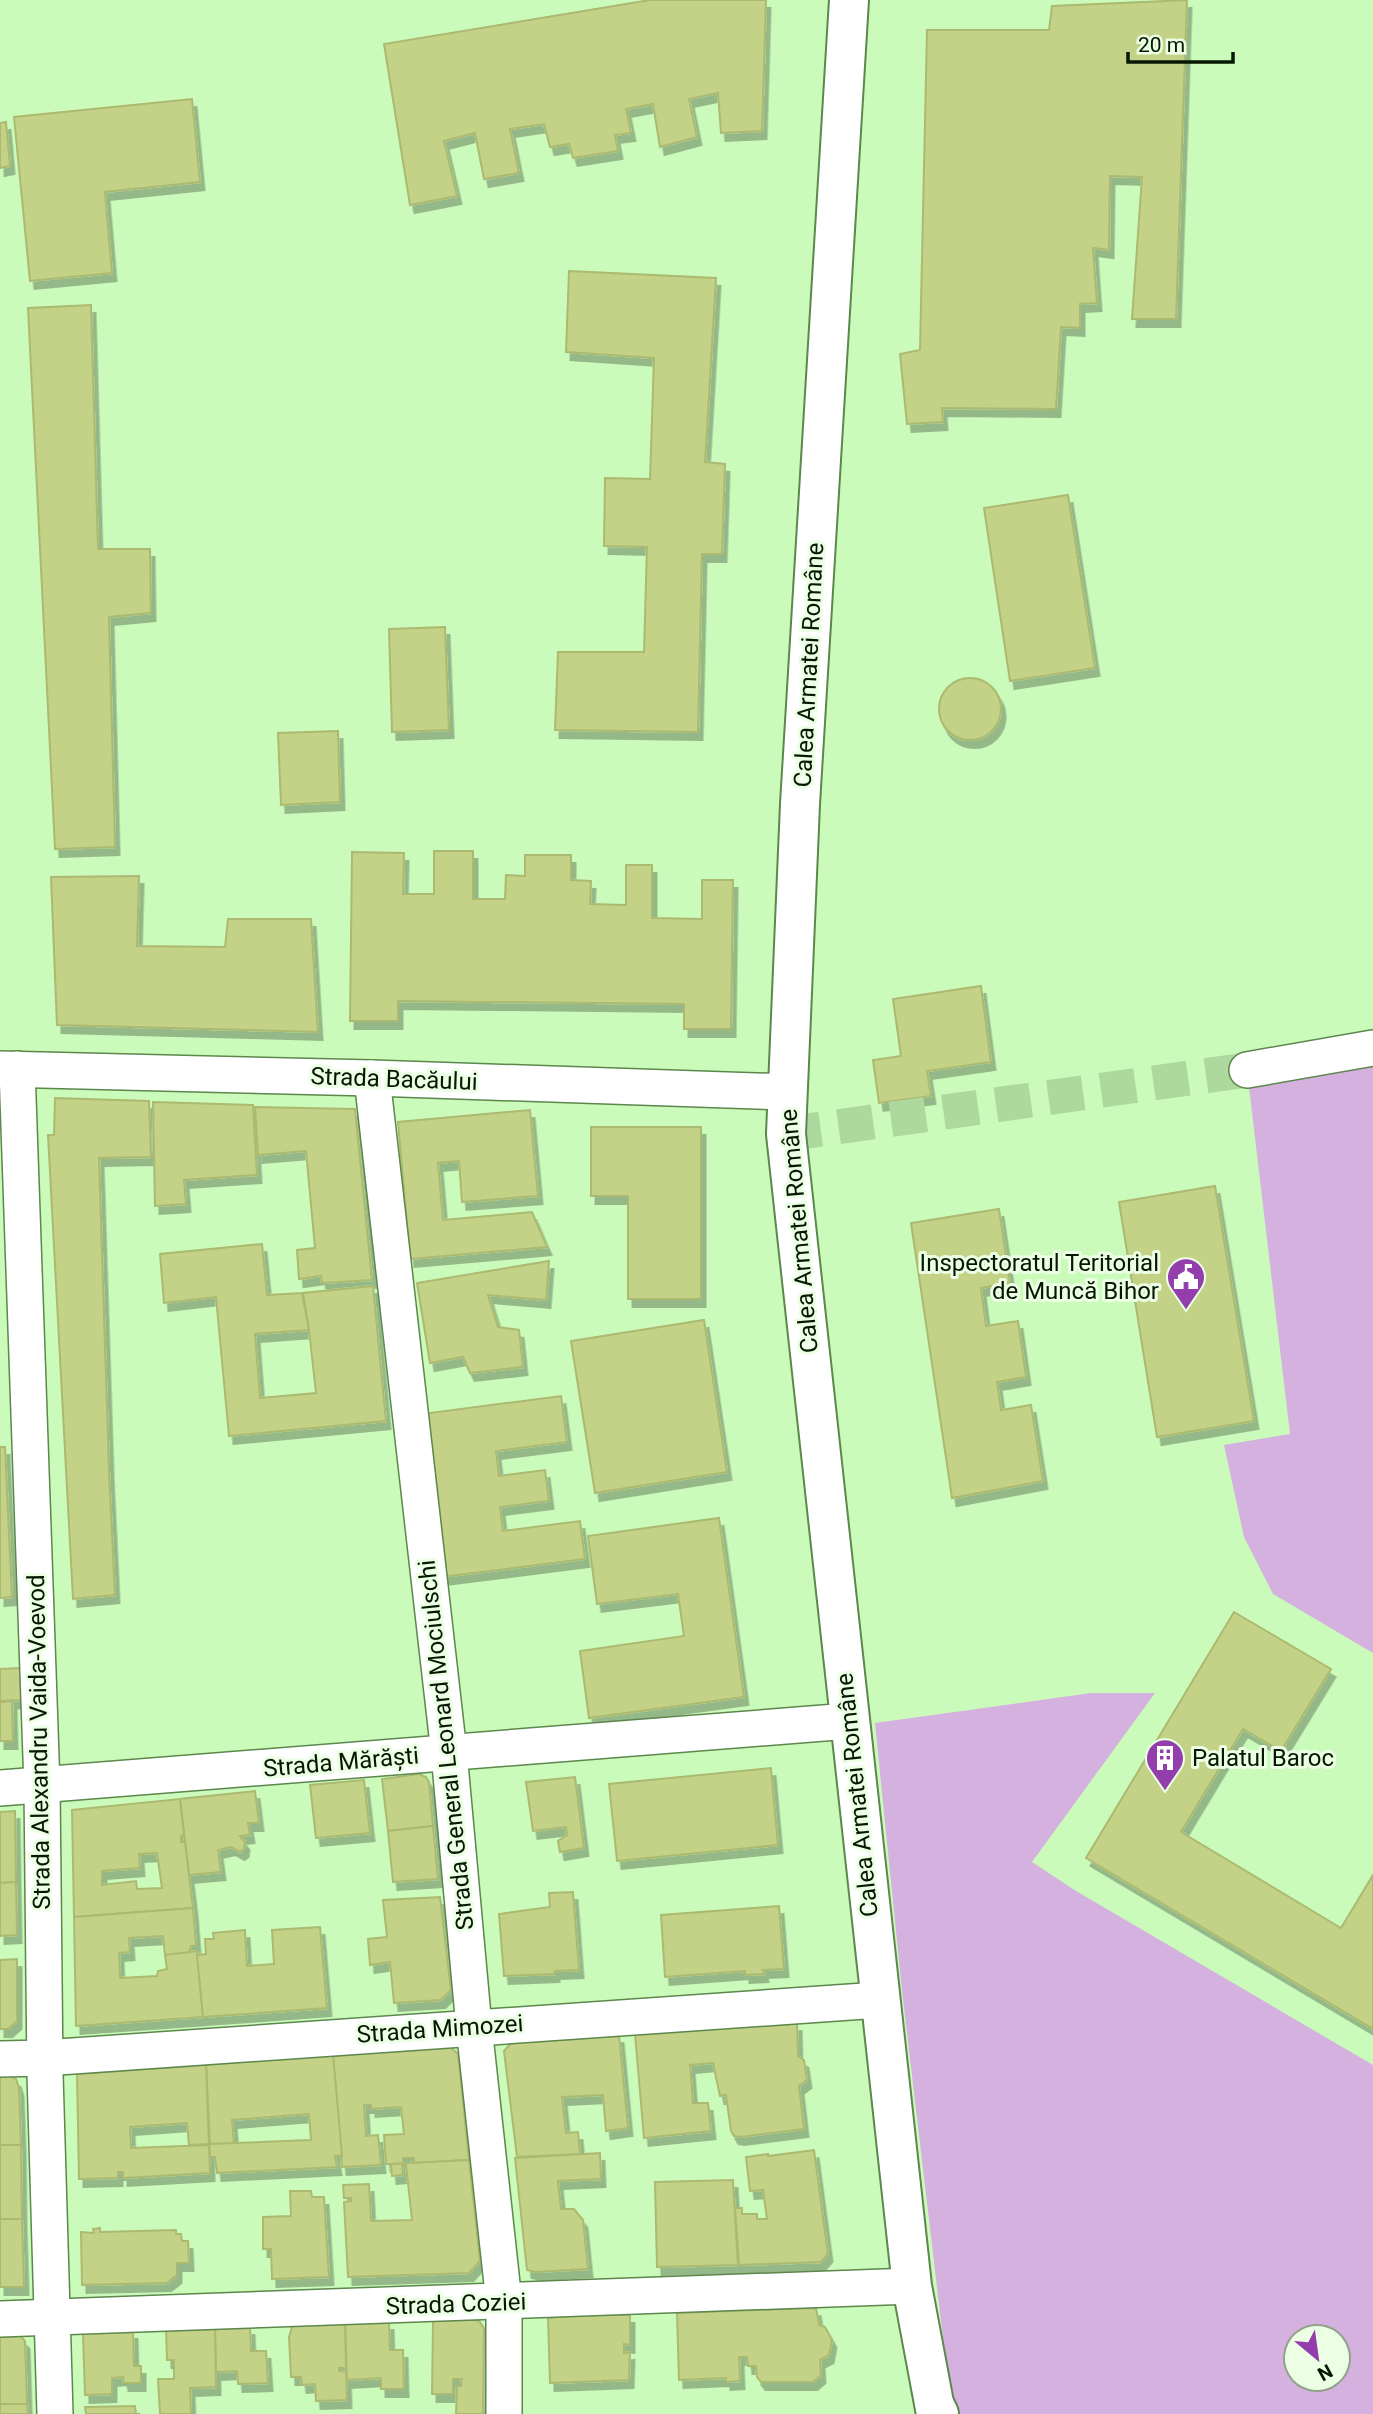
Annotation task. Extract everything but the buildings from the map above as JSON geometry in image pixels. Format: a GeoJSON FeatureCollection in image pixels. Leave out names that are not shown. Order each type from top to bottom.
{"type":"FeatureCollection","features":[{"type":"Feature","properties":{"kind":"street","name":"Calea Armatei Române"},"geometry":{"type":"LineString","coordinates":[[849,0],[800,804],[786,1134],[912,2286],[937,2411]]}},
{"type":"Feature","properties":{"kind":"street"},"geometry":{"type":"LineString","coordinates":[[1247,1070],[1373,1048]]}},
{"type":"Feature","properties":{"kind":"street","name":"Strada Bacăului"},"geometry":{"type":"LineString","coordinates":[[8,1069],[788,1092]]}},
{"type":"Feature","properties":{"kind":"street","name":"Strada Alexandru Vaida-Voevod"},"geometry":{"type":"LineString","coordinates":[[8,1069],[15,1411],[42,1786],[44,2058],[55,2414]]}},
{"type":"Feature","properties":{"kind":"street","name":"Strada General Leonard Mociulschi"},"geometry":{"type":"LineString","coordinates":[[372,1078],[449,1753],[474,2027],[504,2302],[504,2414]]}},
{"type":"Feature","properties":{"kind":"street","name":"Strada Mărăști"},"geometry":{"type":"LineString","coordinates":[[0,1788],[849,1721]]}},
{"type":"Feature","properties":{"kind":"street","name":"Strada Mimozei"},"geometry":{"type":"LineString","coordinates":[[0,2059],[879,2000]]}},
{"type":"Feature","properties":{"kind":"street","name":"Strada Coziei"},"geometry":{"type":"LineString","coordinates":[[0,2319],[912,2286]]}},
{"type":"Feature","properties":{"kind":"shaded area"},"geometry":{"type":"Polygon","coordinates":[[[1373,1048],[1373,1653],[1273,1594],[1244,1537],[1224,1445],[1290,1434],[1247,1070],[1373,1048]]]}},
{"type":"Feature","properties":{"kind":"shaded area"},"geometry":{"type":"Polygon","coordinates":[[[1091,1693],[1155,1693],[1032,1862],[1076,1891],[1373,2065],[1373,2414],[960,2414],[949,2389],[902,1991],[875,1723],[1091,1693]]]}},
{"type":"Feature","properties":{"kind":"tunnel"},"geometry":{"type":"LineString","coordinates":[[786,1134],[1247,1070]]}},
{"type":"Feature","properties":{"kind":"place","name":"Inspectoratul Teritorial de Muncă Bihor"},"geometry":{"type":"Point","coordinates":[1186,1311]}},
{"type":"Feature","properties":{"kind":"place","name":"Palatul Baroc"},"geometry":{"type":"Point","coordinates":[1165,1792]}}]}
